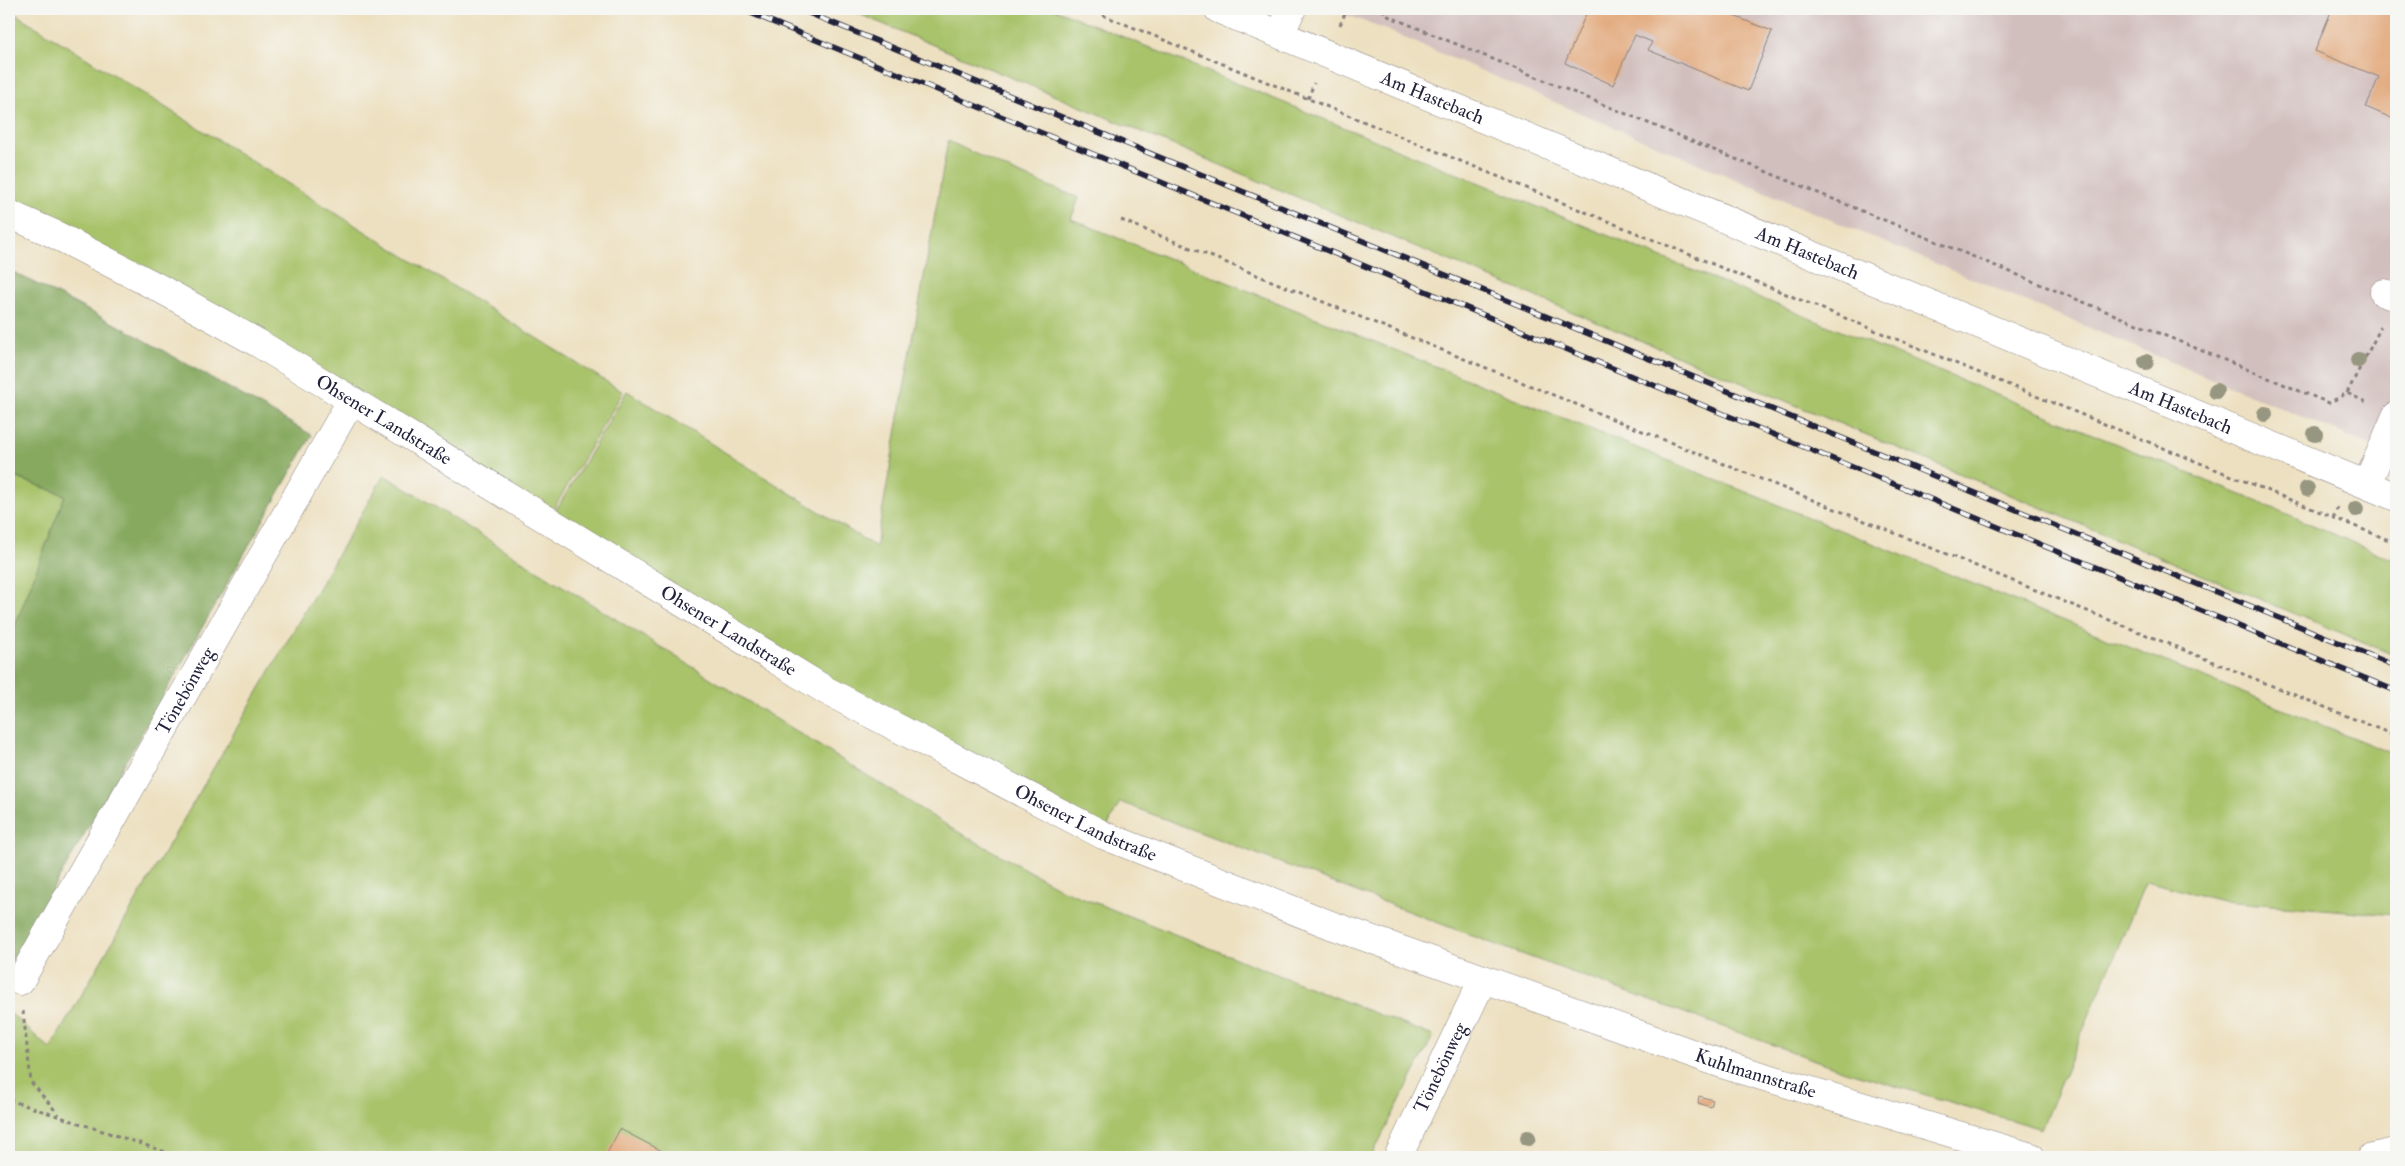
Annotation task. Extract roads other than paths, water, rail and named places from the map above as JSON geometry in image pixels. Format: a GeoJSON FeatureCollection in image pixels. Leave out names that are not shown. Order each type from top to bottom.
{"type":"FeatureCollection","features":[{"type":"Feature","properties":{"kind":"main road","name":"Am Hastebach"},"geometry":{"type":"LineString","coordinates":[[1218,9],[2396,497]]}},
{"type":"Feature","properties":{"kind":"main road"},"geometry":{"type":"LineString","coordinates":[[1280,34],[1292,9]]}},
{"type":"Feature","properties":{"kind":"main road","name":"Ohsener Landstraße"},"geometry":{"type":"LineString","coordinates":[[9,214],[52,233],[168,293],[258,343],[827,691],[1103,835],[1331,925],[1483,979]]}},
{"type":"Feature","properties":{"kind":"main road","name":"Tönebönweg"},"geometry":{"type":"LineString","coordinates":[[20,981],[351,401]]}},
{"type":"Feature","properties":{"kind":"main road"},"geometry":{"type":"LineString","coordinates":[[2367,484],[2396,416]]}},
{"type":"Feature","properties":{"kind":"main road","name":"Tönebönweg"},"geometry":{"type":"LineString","coordinates":[[1398,1157],[1483,979]]}},
{"type":"Feature","properties":{"kind":"main road","name":"Kuhlmannstraße"},"geometry":{"type":"LineString","coordinates":[[1483,979],[1725,1065],[2031,1157]]}},
{"type":"Feature","properties":{"kind":"main road"},"geometry":{"type":"LineString","coordinates":[[2372,1157],[2396,1152]]}},
{"type":"Feature","properties":{"kind":"railway"},"geometry":{"type":"LineString","coordinates":[[741,9],[2396,691]]}},
{"type":"Feature","properties":{"kind":"railway"},"geometry":{"type":"LineString","coordinates":[[799,9],[2396,666]]}}]}
